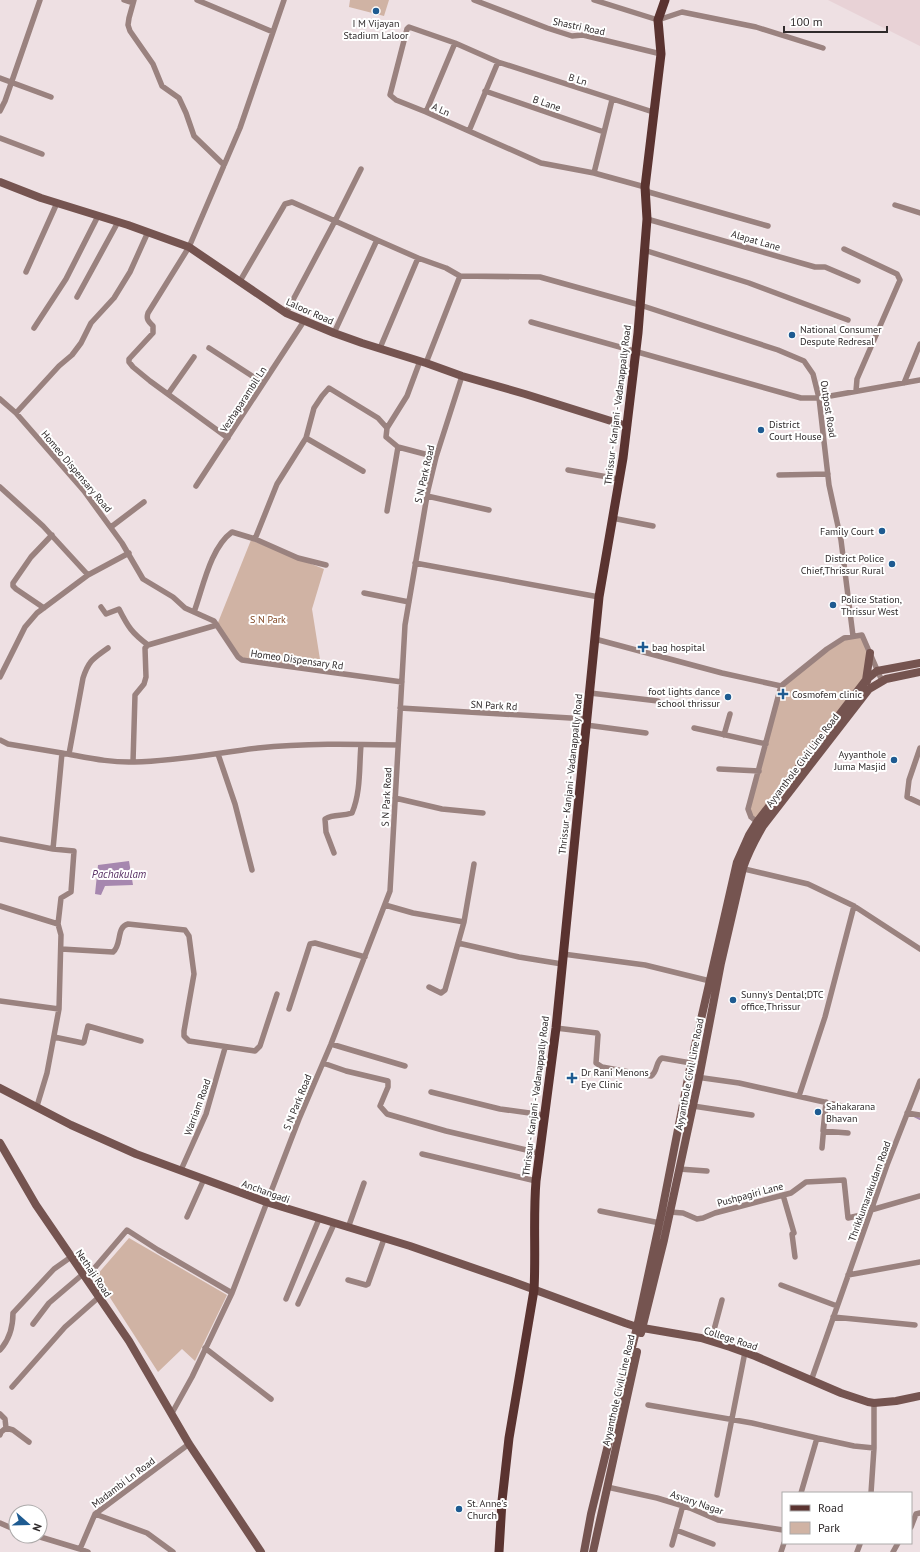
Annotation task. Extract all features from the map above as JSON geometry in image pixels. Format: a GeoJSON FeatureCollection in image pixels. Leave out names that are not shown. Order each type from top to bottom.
{"type":"FeatureCollection","features":[{"type":"Feature","properties":{"kind":"main road","name":"Thrissur - Kanjani - Vadanappally Road"},"geometry":{"type":"LineString","coordinates":[[500,1552],[502,1501],[509,1438],[534,1290],[534,1204],[536,1181],[556,1028],[599,597],[627,426],[640,305],[646,219],[645,189],[661,54],[658,20],[665,0]]}},
{"type":"Feature","properties":{"kind":"main road","name":"Laloor Road"},"geometry":{"type":"LineString","coordinates":[[0,182],[42,198],[118,222],[189,247],[286,313],[334,333],[462,376],[627,426]]}},
{"type":"Feature","properties":{"kind":"main road"},"geometry":{"type":"LineString","coordinates":[[870,652],[866,680],[871,688]]}},
{"type":"Feature","properties":{"kind":"main road","name":"Ayyanthole Civil Line Road"},"geometry":{"type":"LineString","coordinates":[[751,840],[758,822],[866,680],[878,671],[920,663]]}},
{"type":"Feature","properties":{"kind":"main road","name":"Ayyanthole Civil Line Road"},"geometry":{"type":"LineString","coordinates":[[593,1552],[640,1328],[660,1223],[676,1172],[699,1078],[719,956],[741,852],[773,814],[863,696],[871,688],[882,681],[920,672]]}},
{"type":"Feature","properties":{"kind":"main road","name":"Ayyanthole Civil Line Road"},"geometry":{"type":"LineString","coordinates":[[640,1328],[670,1212],[691,1063],[710,981],[719,956]]}},
{"type":"Feature","properties":{"kind":"main road","name":"Anchangadi"},"geometry":{"type":"LineString","coordinates":[[0,1088],[105,1141],[204,1179],[266,1202],[384,1239],[534,1290]]}},
{"type":"Feature","properties":{"kind":"main road","name":"Nethaji Road"},"geometry":{"type":"LineString","coordinates":[[0,1143],[36,1204],[129,1341],[189,1444],[261,1552]]}},
{"type":"Feature","properties":{"kind":"main road","name":"College Road"},"geometry":{"type":"LineString","coordinates":[[534,1290],[640,1328],[701,1338],[745,1352],[811,1381],[868,1402],[874,1403],[896,1401],[920,1396]]}},
{"type":"Feature","properties":{"kind":"main road"},"geometry":{"type":"LineString","coordinates":[[584,1552],[591,1514],[640,1328]]}},
{"type":"Feature","properties":{"kind":"street"},"geometry":{"type":"LineString","coordinates":[[0,111],[12,82],[40,0]]}},
{"type":"Feature","properties":{"kind":"street"},"geometry":{"type":"LineString","coordinates":[[124,0],[134,2],[128,24],[130,31],[154,64],[162,86],[179,98],[194,136],[224,165]]}},
{"type":"Feature","properties":{"kind":"street"},"geometry":{"type":"LineString","coordinates":[[197,0],[273,32]]}},
{"type":"Feature","properties":{"kind":"street"},"geometry":{"type":"LineString","coordinates":[[228,438],[133,367],[129,362],[129,358],[153,333],[153,326],[146,317],[189,247],[240,128],[284,0]]}},
{"type":"Feature","properties":{"kind":"street","name":"Shastri Road"},"geometry":{"type":"LineString","coordinates":[[474,0],[572,36],[583,35],[661,54]]}},
{"type":"Feature","properties":{"kind":"street"},"geometry":{"type":"LineString","coordinates":[[594,0],[658,20],[682,12],[756,27],[823,48]]}},
{"type":"Feature","properties":{"kind":"street","name":"A Ln"},"geometry":{"type":"LineString","coordinates":[[498,62],[455,43],[409,27],[407,29],[390,95],[396,100],[541,163],[594,173],[768,226]]}},
{"type":"Feature","properties":{"kind":"street"},"geometry":{"type":"LineString","coordinates":[[426,112],[455,43]]}},
{"type":"Feature","properties":{"kind":"street"},"geometry":{"type":"LineString","coordinates":[[469,131],[498,62]]}},
{"type":"Feature","properties":{"kind":"street","name":"B Ln"},"geometry":{"type":"LineString","coordinates":[[498,62],[612,100],[654,112]]}},
{"type":"Feature","properties":{"kind":"street"},"geometry":{"type":"LineString","coordinates":[[0,78],[51,97]]}},
{"type":"Feature","properties":{"kind":"street","name":"B Lane"},"geometry":{"type":"LineString","coordinates":[[485,91],[604,132]]}},
{"type":"Feature","properties":{"kind":"street"},"geometry":{"type":"LineString","coordinates":[[594,173],[612,100]]}},
{"type":"Feature","properties":{"kind":"street"},"geometry":{"type":"LineString","coordinates":[[0,138],[42,154]]}},
{"type":"Feature","properties":{"kind":"street"},"geometry":{"type":"LineString","coordinates":[[286,313],[361,169]]}},
{"type":"Feature","properties":{"kind":"street"},"geometry":{"type":"LineString","coordinates":[[240,281],[284,204],[292,202],[418,258],[446,268],[460,276],[407,396],[387,428],[386,437],[398,448],[436,457]]}},
{"type":"Feature","properties":{"kind":"street"},"geometry":{"type":"LineString","coordinates":[[26,272],[57,203]]}},
{"type":"Feature","properties":{"kind":"street"},"geometry":{"type":"LineString","coordinates":[[895,205],[920,214]]}},
{"type":"Feature","properties":{"kind":"street"},"geometry":{"type":"LineString","coordinates":[[34,328],[66,279],[98,216]]}},
{"type":"Feature","properties":{"kind":"street","name":"Alapat Lane"},"geometry":{"type":"LineString","coordinates":[[646,219],[815,267],[825,267],[858,282]]}},
{"type":"Feature","properties":{"kind":"street"},"geometry":{"type":"LineString","coordinates":[[77,297],[118,222]]}},
{"type":"Feature","properties":{"kind":"street"},"geometry":{"type":"LineString","coordinates":[[16,413],[72,355],[81,343],[91,323],[114,298],[130,272],[148,232]]}},
{"type":"Feature","properties":{"kind":"street"},"geometry":{"type":"LineString","coordinates":[[334,333],[378,240]]}},
{"type":"Feature","properties":{"kind":"street"},"geometry":{"type":"LineString","coordinates":[[644,250],[749,283],[848,320]]}},
{"type":"Feature","properties":{"kind":"street"},"geometry":{"type":"LineString","coordinates":[[844,250],[897,274],[900,280],[857,379],[856,391]]}},
{"type":"Feature","properties":{"kind":"street"},"geometry":{"type":"LineString","coordinates":[[380,348],[418,258]]}},
{"type":"Feature","properties":{"kind":"street","name":"Outpost Road"},"geometry":{"type":"LineString","coordinates":[[460,276],[540,277],[640,305],[778,350],[804,361],[813,374],[819,398],[831,500],[840,540],[853,636]]}},
{"type":"Feature","properties":{"kind":"street","name":"Vezhaparambil Ln"},"geometry":{"type":"LineString","coordinates":[[196,486],[304,321]]}},
{"type":"Feature","properties":{"kind":"street"},"geometry":{"type":"LineString","coordinates":[[531,322],[801,398],[819,398],[920,380]]}},
{"type":"Feature","properties":{"kind":"street"},"geometry":{"type":"LineString","coordinates":[[904,383],[920,344]]}},
{"type":"Feature","properties":{"kind":"street"},"geometry":{"type":"LineString","coordinates":[[209,348],[263,383]]}},
{"type":"Feature","properties":{"kind":"street"},"geometry":{"type":"LineString","coordinates":[[168,394],[194,357]]}},
{"type":"Feature","properties":{"kind":"street","name":"S N Park Road"},"geometry":{"type":"LineString","coordinates":[[266,1202],[331,1044],[390,890],[405,625],[427,496],[436,457],[462,376]]}},
{"type":"Feature","properties":{"kind":"street"},"geometry":{"type":"LineString","coordinates":[[255,539],[277,484],[306,438],[314,408],[322,396],[330,388],[378,418],[387,428]]}},
{"type":"Feature","properties":{"kind":"street","name":"Homeo Dispensary Road"},"geometry":{"type":"LineString","coordinates":[[0,399],[16,413],[84,491],[122,543]]}},
{"type":"Feature","properties":{"kind":"street"},"geometry":{"type":"LineString","coordinates":[[306,438],[363,471]]}},
{"type":"Feature","properties":{"kind":"street"},"geometry":{"type":"LineString","coordinates":[[387,511],[398,448]]}},
{"type":"Feature","properties":{"kind":"street"},"geometry":{"type":"LineString","coordinates":[[568,470],[619,479]]}},
{"type":"Feature","properties":{"kind":"street"},"geometry":{"type":"LineString","coordinates":[[778,475],[828,474]]}},
{"type":"Feature","properties":{"kind":"street"},"geometry":{"type":"LineString","coordinates":[[0,487],[52,535],[88,575]]}},
{"type":"Feature","properties":{"kind":"street"},"geometry":{"type":"LineString","coordinates":[[427,496],[489,510]]}},
{"type":"Feature","properties":{"kind":"street"},"geometry":{"type":"LineString","coordinates":[[111,527],[144,502]]}},
{"type":"Feature","properties":{"kind":"street"},"geometry":{"type":"LineString","coordinates":[[612,518],[654,526]]}},
{"type":"Feature","properties":{"kind":"street"},"geometry":{"type":"LineString","coordinates":[[194,612],[214,556],[222,540],[232,532],[255,539],[298,558],[326,565]]}},
{"type":"Feature","properties":{"kind":"street"},"geometry":{"type":"LineString","coordinates":[[44,608],[16,589],[13,586],[13,583],[31,557],[52,535]]}},
{"type":"Feature","properties":{"kind":"street","name":"Homeo Dispensary Rd"},"geometry":{"type":"LineString","coordinates":[[122,543],[143,579],[173,597],[185,608],[207,616],[214,621],[238,657],[242,660],[402,682]]}},
{"type":"Feature","properties":{"kind":"street"},"geometry":{"type":"LineString","coordinates":[[0,677],[25,627],[44,608],[88,575],[129,553]]}},
{"type":"Feature","properties":{"kind":"street"},"geometry":{"type":"LineString","coordinates":[[415,563],[599,597]]}},
{"type":"Feature","properties":{"kind":"street"},"geometry":{"type":"LineString","coordinates":[[364,593],[409,602]]}},
{"type":"Feature","properties":{"kind":"street"},"geometry":{"type":"LineString","coordinates":[[101,607],[106,614],[119,609],[128,626],[135,635],[148,645]]}},
{"type":"Feature","properties":{"kind":"street"},"geometry":{"type":"LineString","coordinates":[[133,762],[135,695],[144,684],[146,677],[145,648],[148,645],[217,625]]}},
{"type":"Feature","properties":{"kind":"street"},"geometry":{"type":"LineString","coordinates":[[758,822],[751,817],[748,809],[781,686],[827,649],[844,638],[862,635],[882,681]]}},
{"type":"Feature","properties":{"kind":"street"},"geometry":{"type":"LineString","coordinates":[[596,639],[722,673],[781,686]]}},
{"type":"Feature","properties":{"kind":"street"},"geometry":{"type":"LineString","coordinates":[[69,754],[83,678],[87,667],[91,660],[108,648]]}},
{"type":"Feature","properties":{"kind":"street"},"geometry":{"type":"LineString","coordinates":[[590,693],[658,701]]}},
{"type":"Feature","properties":{"kind":"street","name":"SN Park Rd"},"geometry":{"type":"LineString","coordinates":[[400,708],[587,722],[646,733]]}},
{"type":"Feature","properties":{"kind":"street"},"geometry":{"type":"LineString","coordinates":[[724,735],[730,714]]}},
{"type":"Feature","properties":{"kind":"street"},"geometry":{"type":"LineString","coordinates":[[694,728],[766,744]]}},
{"type":"Feature","properties":{"kind":"street"},"geometry":{"type":"LineString","coordinates":[[0,740],[8,744],[102,760],[133,762],[218,754],[258,748],[292,746],[398,745]]}},
{"type":"Feature","properties":{"kind":"street"},"geometry":{"type":"LineString","coordinates":[[334,853],[326,832],[325,819],[332,814],[345,815],[352,813],[356,805],[361,745]]}},
{"type":"Feature","properties":{"kind":"street"},"geometry":{"type":"LineString","coordinates":[[920,748],[909,780],[907,797],[920,803]]}},
{"type":"Feature","properties":{"kind":"street"},"geometry":{"type":"LineString","coordinates":[[53,849],[62,753]]}},
{"type":"Feature","properties":{"kind":"street"},"geometry":{"type":"LineString","coordinates":[[218,754],[235,804],[252,870]]}},
{"type":"Feature","properties":{"kind":"street"},"geometry":{"type":"LineString","coordinates":[[719,769],[759,771]]}},
{"type":"Feature","properties":{"kind":"street"},"geometry":{"type":"LineString","coordinates":[[395,798],[442,809],[483,813]]}},
{"type":"Feature","properties":{"kind":"street"},"geometry":{"type":"LineString","coordinates":[[0,839],[53,849],[74,851],[71,892],[61,898],[58,924],[61,935],[59,1009],[47,1073],[37,1106]]}},
{"type":"Feature","properties":{"kind":"street"},"geometry":{"type":"LineString","coordinates":[[429,987],[441,993],[443,992],[464,922],[474,864]]}},
{"type":"Feature","properties":{"kind":"street"},"geometry":{"type":"LineString","coordinates":[[739,867],[799,881],[854,906],[920,949]]}},
{"type":"Feature","properties":{"kind":"street"},"geometry":{"type":"LineString","coordinates":[[385,905],[413,913],[464,922]]}},
{"type":"Feature","properties":{"kind":"street"},"geometry":{"type":"LineString","coordinates":[[0,906],[58,924]]}},
{"type":"Feature","properties":{"kind":"street"},"geometry":{"type":"LineString","coordinates":[[799,1096],[825,1017],[854,906]]}},
{"type":"Feature","properties":{"kind":"street"},"geometry":{"type":"LineString","coordinates":[[60,949],[113,952],[118,945],[122,928],[128,924],[185,930],[189,936],[194,974],[184,1036],[189,1042],[255,1051],[260,1046],[277,994]]}},
{"type":"Feature","properties":{"kind":"street"},"geometry":{"type":"LineString","coordinates":[[289,1009],[310,944],[315,943],[365,957]]}},
{"type":"Feature","properties":{"kind":"street"},"geometry":{"type":"LineString","coordinates":[[458,943],[519,957],[646,965],[710,981]]}},
{"type":"Feature","properties":{"kind":"street"},"geometry":{"type":"LineString","coordinates":[[0,1001],[59,1009]]}},
{"type":"Feature","properties":{"kind":"street"},"geometry":{"type":"LineString","coordinates":[[54,1037],[83,1043],[88,1026],[141,1041]]}},
{"type":"Feature","properties":{"kind":"street"},"geometry":{"type":"LineString","coordinates":[[556,1028],[597,1033],[596,1063],[602,1067],[651,1076],[655,1072],[658,1062],[662,1058],[691,1063]]}},
{"type":"Feature","properties":{"kind":"street"},"geometry":{"type":"LineString","coordinates":[[331,1044],[406,1066]]}},
{"type":"Feature","properties":{"kind":"street","name":"Warriam Road"},"geometry":{"type":"LineString","coordinates":[[181,1170],[206,1114],[225,1048]]}},
{"type":"Feature","properties":{"kind":"street"},"geometry":{"type":"LineString","coordinates":[[323,1063],[346,1071],[388,1081],[388,1087],[380,1106],[387,1114],[446,1131],[539,1153]]}},
{"type":"Feature","properties":{"kind":"street"},"geometry":{"type":"LineString","coordinates":[[689,1076],[740,1084],[842,1106]]}},
{"type":"Feature","properties":{"kind":"street","name":"Thrikkumarakudam Road"},"geometry":{"type":"LineString","coordinates":[[811,1381],[848,1275],[920,1081]]}},
{"type":"Feature","properties":{"kind":"street"},"geometry":{"type":"LineString","coordinates":[[431,1092],[500,1109],[544,1116]]}},
{"type":"Feature","properties":{"kind":"street"},"geometry":{"type":"LineString","coordinates":[[826,1102],[823,1131],[848,1133]]}},
{"type":"Feature","properties":{"kind":"street"},"geometry":{"type":"LineString","coordinates":[[822,1148],[826,1102]]}},
{"type":"Feature","properties":{"kind":"street"},"geometry":{"type":"LineString","coordinates":[[693,1106],[752,1115]]}},
{"type":"Feature","properties":{"kind":"street"},"geometry":{"type":"LineString","coordinates":[[907,1113],[920,1115]]}},
{"type":"Feature","properties":{"kind":"street"},"geometry":{"type":"LineString","coordinates":[[422,1154],[536,1181]]}},
{"type":"Feature","properties":{"kind":"street"},"geometry":{"type":"LineString","coordinates":[[676,1172],[707,1172]]}},
{"type":"Feature","properties":{"kind":"street"},"geometry":{"type":"LineString","coordinates":[[187,1216],[204,1179]]}},
{"type":"Feature","properties":{"kind":"street","name":"Pushpagiri Lane"},"geometry":{"type":"LineString","coordinates":[[670,1212],[680,1212],[693,1218],[703,1218],[715,1213],[791,1193],[806,1182],[844,1180],[848,1218],[871,1212]]}},
{"type":"Feature","properties":{"kind":"street"},"geometry":{"type":"LineString","coordinates":[[348,1228],[364,1183]]}},
{"type":"Feature","properties":{"kind":"street"},"geometry":{"type":"LineString","coordinates":[[782,1195],[794,1233],[792,1234],[795,1257]]}},
{"type":"Feature","properties":{"kind":"street"},"geometry":{"type":"LineString","coordinates":[[871,1212],[920,1196]]}},
{"type":"Feature","properties":{"kind":"street"},"geometry":{"type":"LineString","coordinates":[[172,1413],[232,1293],[266,1202]]}},
{"type":"Feature","properties":{"kind":"street"},"geometry":{"type":"LineString","coordinates":[[600,1211],[660,1223]]}},
{"type":"Feature","properties":{"kind":"street"},"geometry":{"type":"LineString","coordinates":[[286,1299],[319,1219]]}},
{"type":"Feature","properties":{"kind":"street"},"geometry":{"type":"LineString","coordinates":[[298,1304],[334,1224]]}},
{"type":"Feature","properties":{"kind":"street"},"geometry":{"type":"LineString","coordinates":[[33,1324],[49,1303],[85,1276],[127,1230],[158,1250],[232,1293]]}},
{"type":"Feature","properties":{"kind":"street"},"geometry":{"type":"LineString","coordinates":[[348,1280],[366,1285],[368,1284],[384,1239]]}},
{"type":"Feature","properties":{"kind":"street"},"geometry":{"type":"LineString","coordinates":[[0,1350],[6,1343],[13,1321],[13,1313],[54,1268],[72,1257]]}},
{"type":"Feature","properties":{"kind":"street"},"geometry":{"type":"LineString","coordinates":[[848,1275],[920,1262]]}},
{"type":"Feature","properties":{"kind":"street"},"geometry":{"type":"LineString","coordinates":[[781,1285],[837,1306]]}},
{"type":"Feature","properties":{"kind":"street"},"geometry":{"type":"LineString","coordinates":[[12,1387],[66,1327],[98,1297]]}},
{"type":"Feature","properties":{"kind":"street"},"geometry":{"type":"LineString","coordinates":[[711,1342],[722,1300]]}},
{"type":"Feature","properties":{"kind":"street"},"geometry":{"type":"LineString","coordinates":[[833,1317],[915,1325]]}},
{"type":"Feature","properties":{"kind":"street"},"geometry":{"type":"LineString","coordinates":[[205,1348],[270,1399]]}},
{"type":"Feature","properties":{"kind":"street"},"geometry":{"type":"LineString","coordinates":[[717,1495],[745,1352]]}},
{"type":"Feature","properties":{"kind":"street"},"geometry":{"type":"LineString","coordinates":[[871,1492],[874,1448],[874,1403]]}},
{"type":"Feature","properties":{"kind":"street"},"geometry":{"type":"LineString","coordinates":[[648,1404],[752,1423],[854,1446],[874,1448]]}},
{"type":"Feature","properties":{"kind":"street"},"geometry":{"type":"LineString","coordinates":[[0,1414],[6,1419],[6,1428]]}},
{"type":"Feature","properties":{"kind":"street"},"geometry":{"type":"LineString","coordinates":[[0,1435],[6,1428]]}},
{"type":"Feature","properties":{"kind":"street"},"geometry":{"type":"LineString","coordinates":[[6,1428],[13,1430],[29,1442]]}},
{"type":"Feature","properties":{"kind":"street"},"geometry":{"type":"LineString","coordinates":[[801,1492],[817,1438]]}},
{"type":"Feature","properties":{"kind":"street","name":"Madambi Ln Road"},"geometry":{"type":"LineString","coordinates":[[80,1549],[95,1514],[189,1444]]}},
{"type":"Feature","properties":{"kind":"street","name":"Asvary Nagar"},"geometry":{"type":"LineString","coordinates":[[606,1487],[683,1505],[718,1520],[782,1530]]}},
{"type":"Feature","properties":{"kind":"street"},"geometry":{"type":"LineString","coordinates":[[672,1545],[683,1505]]}},
{"type":"Feature","properties":{"kind":"street"},"geometry":{"type":"LineString","coordinates":[[912,1524],[916,1514],[920,1513]]}},
{"type":"Feature","properties":{"kind":"street"},"geometry":{"type":"LineString","coordinates":[[95,1514],[147,1533],[173,1552]]}},
{"type":"Feature","properties":{"kind":"street"},"geometry":{"type":"LineString","coordinates":[[676,1530],[713,1544]]}},
{"type":"Feature","properties":{"kind":"street"},"geometry":{"type":"LineString","coordinates":[[48,1540],[88,1552]]}},
{"type":"Feature","properties":{"kind":"shaded area"},"geometry":{"type":"Polygon","coordinates":[[[828,0],[920,0],[920,46],[828,0]]]}},
{"type":"Feature","properties":{"kind":"green space","name":"I M Vijayan Stadium Laloor"},"geometry":{"type":"Polygon","coordinates":[[[350,0],[389,0],[384,16],[349,7],[350,0]]]}},
{"type":"Feature","properties":{"kind":"green space","name":"S N Park"},"geometry":{"type":"Polygon","coordinates":[[[251,540],[324,569],[312,609],[322,672],[242,660],[217,625],[251,540]]]}},
{"type":"Feature","properties":{"kind":"green space"},"geometry":{"type":"Polygon","coordinates":[[[862,635],[870,653],[865,679],[757,822],[749,813],[781,687],[844,638],[862,635]]]}},
{"type":"Feature","properties":{"kind":"green space"},"geometry":{"type":"Polygon","coordinates":[[[129,1238],[227,1295],[195,1361],[182,1349],[158,1372],[96,1276],[129,1238]]]}},
{"type":"Feature","properties":{"kind":"water","name":"Pachakulam"},"geometry":{"type":"Polygon","coordinates":[[[129,861],[133,885],[105,886],[101,895],[95,894],[98,865],[129,861]]]}},
{"type":"Feature","properties":{"kind":"waterway"},"geometry":{"type":"LineString","coordinates":[[914,1116],[920,1119]]}},
{"type":"Feature","properties":{"kind":"place","name":"I M Vijayan Stadium Laloor"},"geometry":{"type":"Point","coordinates":[376,11]}},
{"type":"Feature","properties":{"kind":"place","name":"National Consumer Despute Redresal"},"geometry":{"type":"Point","coordinates":[792,335]}},
{"type":"Feature","properties":{"kind":"place","name":"District Court House"},"geometry":{"type":"Point","coordinates":[761,430]}},
{"type":"Feature","properties":{"kind":"place","name":"Family Court"},"geometry":{"type":"Point","coordinates":[882,531]}},
{"type":"Feature","properties":{"kind":"place","name":"District Police Chief,Thrissur Rural"},"geometry":{"type":"Point","coordinates":[892,564]}},
{"type":"Feature","properties":{"kind":"place","name":"Police Station, Thrissur West"},"geometry":{"type":"Point","coordinates":[833,605]}},
{"type":"Feature","properties":{"kind":"place","name":"bag hospital"},"geometry":{"type":"Point","coordinates":[643,647]}},
{"type":"Feature","properties":{"kind":"place","name":"Cosmofem clinic"},"geometry":{"type":"Point","coordinates":[783,694]}},
{"type":"Feature","properties":{"kind":"place","name":"foot lights dance school thrissur"},"geometry":{"type":"Point","coordinates":[728,697]}},
{"type":"Feature","properties":{"kind":"place","name":"Ayyanthole Juma Masjid"},"geometry":{"type":"Point","coordinates":[894,760]}},
{"type":"Feature","properties":{"kind":"place","name":"Sunny's Dental;DTC office,Thrissur"},"geometry":{"type":"Point","coordinates":[733,1000]}},
{"type":"Feature","properties":{"kind":"place","name":"Dr Rani Menons Eye Clinic"},"geometry":{"type":"Point","coordinates":[572,1078]}},
{"type":"Feature","properties":{"kind":"place","name":"Sahakarana Bhavan"},"geometry":{"type":"Point","coordinates":[818,1112]}},
{"type":"Feature","properties":{"kind":"place","name":"St. Anne's Church"},"geometry":{"type":"Point","coordinates":[459,1509]}}]}
